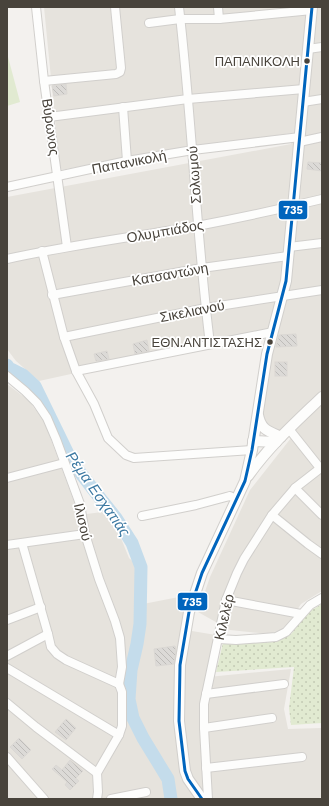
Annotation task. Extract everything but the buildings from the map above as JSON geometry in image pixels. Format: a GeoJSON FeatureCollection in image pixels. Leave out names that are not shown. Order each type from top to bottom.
{"type":"FeatureCollection","features":[{"type":"Feature","properties":{"kind":"street"},"geometry":{"type":"LineString","coordinates":[[44,81],[116,74],[120,72],[121,68],[115,7]]}},
{"type":"Feature","properties":{"kind":"street","name":"Σολωμού"},"geometry":{"type":"LineString","coordinates":[[179,7],[210,344]]}},
{"type":"Feature","properties":{"kind":"street"},"geometry":{"type":"LineString","coordinates":[[218,7],[219,19]]}},
{"type":"Feature","properties":{"kind":"street","name":"Βύρωνος"},"geometry":{"type":"LineString","coordinates":[[39,8],[44,81],[67,247]]}},
{"type":"Feature","properties":{"kind":"street"},"geometry":{"type":"LineString","coordinates":[[149,23],[180,20],[219,19],[276,10],[312,8],[289,252],[283,295],[267,354],[253,445],[245,481]]}},
{"type":"Feature","properties":{"kind":"street"},"geometry":{"type":"LineString","coordinates":[[308,50],[322,47]]}},
{"type":"Feature","properties":{"kind":"street"},"geometry":{"type":"LineString","coordinates":[[49,117],[188,99],[304,89]]}},
{"type":"Feature","properties":{"kind":"street"},"geometry":{"type":"LineString","coordinates":[[303,102],[322,99]]}},
{"type":"Feature","properties":{"kind":"street"},"geometry":{"type":"LineString","coordinates":[[123,107],[127,161]]}},
{"type":"Feature","properties":{"kind":"street","name":"Παπανικολή"},"geometry":{"type":"LineString","coordinates":[[7,187],[127,161],[193,150],[322,137]]}},
{"type":"Feature","properties":{"kind":"street","name":"Ολυμπιάδος"},"geometry":{"type":"LineString","coordinates":[[7,259],[42,251],[198,225],[322,199]]}},
{"type":"Feature","properties":{"kind":"street","name":"Κατσαντώνη"},"geometry":{"type":"LineString","coordinates":[[52,295],[289,252],[322,243]]}},
{"type":"Feature","properties":{"kind":"street"},"geometry":{"type":"LineString","coordinates":[[42,251],[52,295],[64,337],[76,371],[94,404],[108,438],[121,451],[130,457],[253,445],[278,439]]}},
{"type":"Feature","properties":{"kind":"street","name":"Σικελιανού"},"geometry":{"type":"LineString","coordinates":[[64,337],[206,308],[322,290]]}},
{"type":"Feature","properties":{"kind":"street"},"geometry":{"type":"LineString","coordinates":[[76,371],[273,332]]}},
{"type":"Feature","properties":{"kind":"street","name":"Ιλισού"},"geometry":{"type":"LineString","coordinates":[[7,376],[37,403],[47,418],[56,438],[80,504],[85,534],[99,579],[116,621],[120,638],[122,667],[118,684]]}},
{"type":"Feature","properties":{"kind":"street"},"geometry":{"type":"LineString","coordinates":[[202,799],[188,779],[185,771],[179,722],[180,665],[189,612],[200,580],[245,481],[258,462],[278,439],[322,398]]}},
{"type":"Feature","properties":{"kind":"street"},"geometry":{"type":"LineString","coordinates":[[258,414],[260,423],[278,439]]}},
{"type":"Feature","properties":{"kind":"street"},"geometry":{"type":"LineString","coordinates":[[289,429],[321,467]]}},
{"type":"Feature","properties":{"kind":"street"},"geometry":{"type":"LineString","coordinates":[[7,478],[64,463]]}},
{"type":"Feature","properties":{"kind":"street","name":"Κιλελέρ"},"geometry":{"type":"LineString","coordinates":[[208,799],[204,714],[206,694],[226,600],[244,559],[272,515],[295,488],[321,467]]}},
{"type":"Feature","properties":{"kind":"street"},"geometry":{"type":"LineString","coordinates":[[295,488],[322,515]]}},
{"type":"Feature","properties":{"kind":"street"},"geometry":{"type":"LineString","coordinates":[[142,516],[196,505],[230,496],[236,499]]}},
{"type":"Feature","properties":{"kind":"street"},"geometry":{"type":"LineString","coordinates":[[272,515],[322,554]]}},
{"type":"Feature","properties":{"kind":"street"},"geometry":{"type":"LineString","coordinates":[[7,544],[85,534]]}},
{"type":"Feature","properties":{"kind":"street"},"geometry":{"type":"LineString","coordinates":[[22,542],[52,647],[57,654],[66,660],[118,684],[122,692],[122,726],[119,735],[97,773],[97,799]]}},
{"type":"Feature","properties":{"kind":"street"},"geometry":{"type":"LineString","coordinates":[[218,639],[236,640],[276,637],[286,632],[310,605],[322,598]]}},
{"type":"Feature","properties":{"kind":"street"},"geometry":{"type":"LineString","coordinates":[[226,600],[301,614]]}},
{"type":"Feature","properties":{"kind":"street"},"geometry":{"type":"LineString","coordinates":[[7,620],[41,606]]}},
{"type":"Feature","properties":{"kind":"street"},"geometry":{"type":"LineString","coordinates":[[7,656],[48,634]]}},
{"type":"Feature","properties":{"kind":"street"},"geometry":{"type":"LineString","coordinates":[[7,668],[119,735]]}},
{"type":"Feature","properties":{"kind":"street"},"geometry":{"type":"LineString","coordinates":[[206,694],[284,684]]}},
{"type":"Feature","properties":{"kind":"street"},"geometry":{"type":"LineString","coordinates":[[7,703],[97,773]]}},
{"type":"Feature","properties":{"kind":"street"},"geometry":{"type":"LineString","coordinates":[[204,728],[272,718]]}},
{"type":"Feature","properties":{"kind":"street"},"geometry":{"type":"LineString","coordinates":[[7,757],[44,799]]}},
{"type":"Feature","properties":{"kind":"street"},"geometry":{"type":"LineString","coordinates":[[206,768],[302,757]]}},
{"type":"Feature","properties":{"kind":"street"},"geometry":{"type":"LineString","coordinates":[[111,799],[146,792]]}},
{"type":"Feature","properties":{"kind":"shaded area"},"geometry":{"type":"Polygon","coordinates":[[[44,7],[322,7],[322,591],[301,604],[289,622],[282,629],[269,634],[230,630],[198,612],[210,577],[250,490],[291,438],[269,429],[260,420],[267,331],[39,381],[16,361],[7,349],[7,197],[291,144],[292,133],[197,146],[60,170],[44,7]]]}},
{"type":"Feature","properties":{"kind":"shaded area"},"geometry":{"type":"Polygon","coordinates":[[[7,384],[28,400],[44,421],[79,515],[102,512],[116,526],[129,558],[138,566],[138,605],[189,595],[181,626],[192,631],[216,635],[208,677],[291,669],[284,709],[288,729],[321,728],[322,797],[317,799],[7,799],[7,384]]]}},
{"type":"Feature","properties":{"kind":"green space"},"geometry":{"type":"Polygon","coordinates":[[[7,53],[20,102],[7,106],[7,53]]]}},
{"type":"Feature","properties":{"kind":"green space"},"geometry":{"type":"Polygon","coordinates":[[[322,604],[322,723],[291,725],[289,708],[294,667],[216,672],[223,643],[274,642],[291,634],[310,611],[322,604]]]}},
{"type":"Feature","properties":{"kind":"waterway","name":"Ρέμα Εσχατιάς"},"geometry":{"type":"LineString","coordinates":[[7,365],[9,368],[23,375],[35,386],[72,462],[116,518],[132,543],[141,567],[140,624],[131,670],[129,699],[133,718],[143,738],[168,779],[171,799]]}},
{"type":"Feature","properties":{"kind":"transit line","name":"735"},"geometry":{"type":"LineString","coordinates":[[202,799],[188,779],[185,771],[179,721],[180,665],[189,612],[202,573],[245,481],[252,450],[267,354],[286,281],[312,7]]}},
{"type":"Feature","properties":{"kind":"place","name":"ΠΑΠΑΝΙΚΟΛΗ"},"geometry":{"type":"Point","coordinates":[307,61]}},
{"type":"Feature","properties":{"kind":"place","name":"ΕΘΝ.ΑΝΤΙΣΤΑΣΗΣ"},"geometry":{"type":"Point","coordinates":[270,342]}}]}
